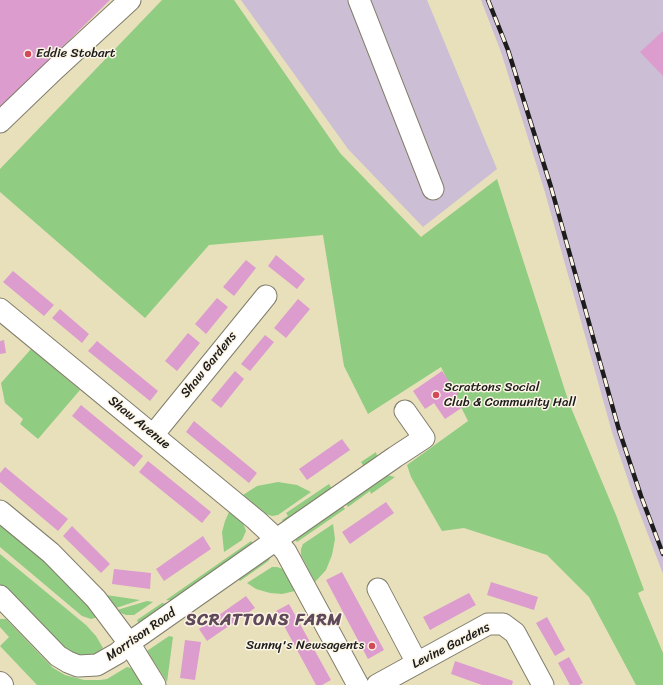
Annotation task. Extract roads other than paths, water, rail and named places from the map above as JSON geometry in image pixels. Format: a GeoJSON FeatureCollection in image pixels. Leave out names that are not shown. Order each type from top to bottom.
{"type":"FeatureCollection","features":[{"type":"Feature","properties":{"kind":"street"},"geometry":{"type":"LineString","coordinates":[[0,122],[130,0]]}},
{"type":"Feature","properties":{"kind":"street"},"geometry":{"type":"LineString","coordinates":[[359,0],[433,189]]}},
{"type":"Feature","properties":{"kind":"street","name":"Shaw Gardens"},"geometry":{"type":"LineString","coordinates":[[153,435],[266,296]]}},
{"type":"Feature","properties":{"kind":"street","name":"Shaw Avenue"},"geometry":{"type":"LineString","coordinates":[[0,309],[256,520],[276,540],[286,552],[358,685]]}},
{"type":"Feature","properties":{"kind":"street","name":"Morrison Road"},"geometry":{"type":"LineString","coordinates":[[0,596],[58,656],[78,666],[97,665],[118,653],[129,643],[424,438],[405,411]]}},
{"type":"Feature","properties":{"kind":"street"},"geometry":{"type":"LineString","coordinates":[[0,511],[51,553],[96,599],[129,643],[155,685]]}},
{"type":"Feature","properties":{"kind":"street"},"geometry":{"type":"LineString","coordinates":[[378,589],[417,663]]}},
{"type":"Feature","properties":{"kind":"street","name":"Levine Gardens"},"geometry":{"type":"LineString","coordinates":[[377,685],[488,624],[503,624],[515,633],[543,685]]}},
{"type":"Feature","properties":{"kind":"railway"},"geometry":{"type":"LineString","coordinates":[[488,0],[508,50],[551,187],[619,430],[641,496],[663,554]]}},
{"type":"Feature","properties":{"kind":"place","name":"Eddie Stobart"},"geometry":{"type":"Point","coordinates":[28,54]}},
{"type":"Feature","properties":{"kind":"place","name":"Scrattons Social Club & Community Hall"},"geometry":{"type":"Point","coordinates":[436,395]}},
{"type":"Feature","properties":{"kind":"place","name":"Sunny's Newsagents"},"geometry":{"type":"Point","coordinates":[372,646]}},
{"type":"Feature","properties":{"kind":"district","name":"SCRATTONS FARM"},"geometry":{"type":"Point","coordinates":[264,621]}}]}
